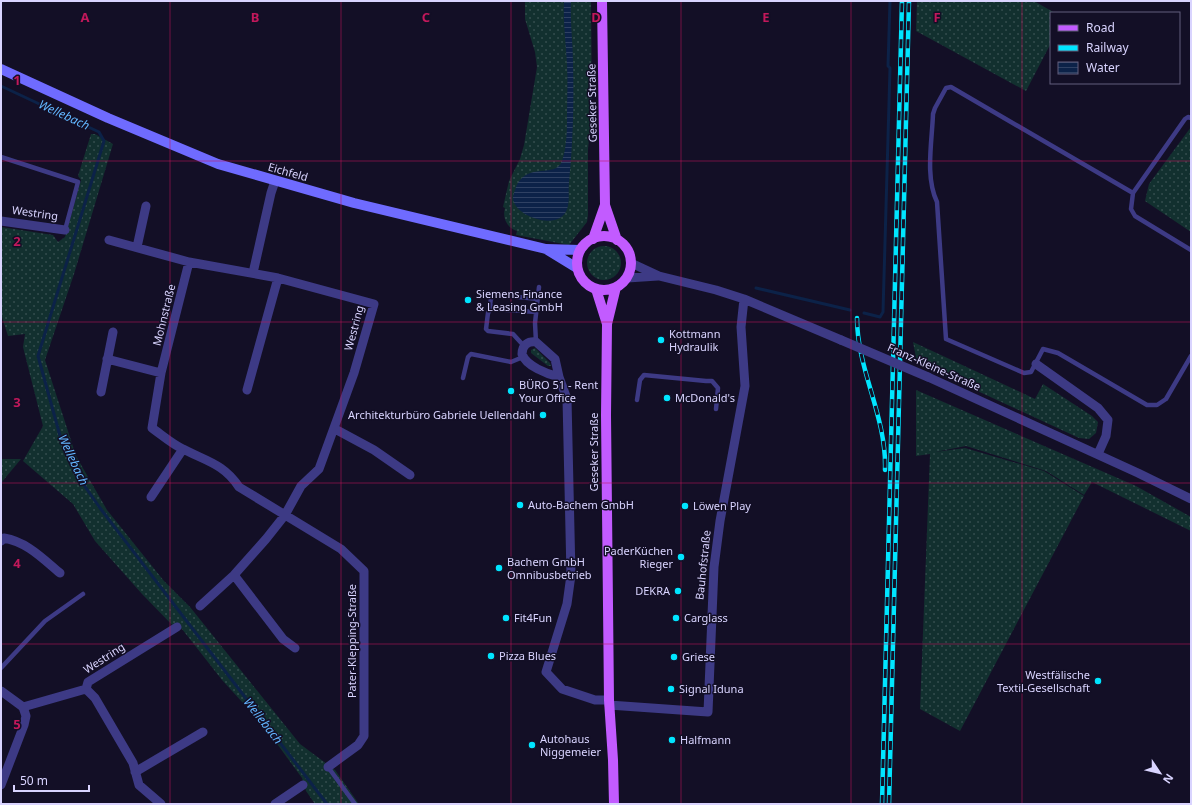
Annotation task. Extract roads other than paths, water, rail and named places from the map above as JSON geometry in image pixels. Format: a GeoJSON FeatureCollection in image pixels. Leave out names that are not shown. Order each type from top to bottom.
{"type":"FeatureCollection","features":[{"type":"Feature","properties":{"kind":"main road","name":"Geseker Straße"},"geometry":{"type":"LineString","coordinates":[[602,1],[605,205],[617,240]]}},
{"type":"Feature","properties":{"kind":"main road","name":"Eichfeld"},"geometry":{"type":"LineString","coordinates":[[1,69],[108,118],[218,164],[275,181],[422,220],[546,249],[577,268]]}},
{"type":"Feature","properties":{"kind":"main road","name":"Geseker Straße"},"geometry":{"type":"LineString","coordinates":[[593,239],[605,205]]}},
{"type":"Feature","properties":{"kind":"main road"},"geometry":{"type":"LineString","coordinates":[[606,237],[617,240],[626,248],[631,263],[627,278],[616,288],[609,290],[596,289],[586,284],[577,268],[577,259],[580,250],[593,239],[606,237]]}},
{"type":"Feature","properties":{"kind":"main road"},"geometry":{"type":"LineString","coordinates":[[546,249],[580,250]]}},
{"type":"Feature","properties":{"kind":"main road","name":"Geseker Straße"},"geometry":{"type":"LineString","coordinates":[[614,804],[614,760],[609,703],[606,415],[607,324],[616,288]]}},
{"type":"Feature","properties":{"kind":"main road","name":"Geseker Straße"},"geometry":{"type":"LineString","coordinates":[[596,289],[607,324]]}},
{"type":"Feature","properties":{"kind":"street"},"geometry":{"type":"LineString","coordinates":[[253,272],[275,181]]}},
{"type":"Feature","properties":{"kind":"street"},"geometry":{"type":"LineString","coordinates":[[137,247],[146,206]]}},
{"type":"Feature","properties":{"kind":"street","name":"Westring"},"geometry":{"type":"LineString","coordinates":[[1,221],[65,230]]}},
{"type":"Feature","properties":{"kind":"street","name":"Westring"},"geometry":{"type":"LineString","coordinates":[[110,240],[189,262],[253,272],[374,304],[354,373],[319,470],[301,486],[285,515],[234,575],[200,606]]}},
{"type":"Feature","properties":{"kind":"street","name":"Mohnstraße"},"geometry":{"type":"LineString","coordinates":[[189,262],[161,373],[152,428],[183,449],[202,456],[225,471],[231,475],[239,487],[285,515]]}},
{"type":"Feature","properties":{"kind":"street","name":"Franz-Kleine-Straße"},"geometry":{"type":"LineString","coordinates":[[631,263],[659,276],[716,290],[744,299],[928,377],[1098,454],[1191,499]]}},
{"type":"Feature","properties":{"kind":"street","name":"Franz-Kleine-Straße"},"geometry":{"type":"LineString","coordinates":[[627,278],[659,276]]}},
{"type":"Feature","properties":{"kind":"street"},"geometry":{"type":"LineString","coordinates":[[247,390],[278,278]]}},
{"type":"Feature","properties":{"kind":"street","name":"Bauhofstraße"},"geometry":{"type":"LineString","coordinates":[[609,703],[708,712],[714,567],[720,521],[745,386],[741,327],[744,299]]}},
{"type":"Feature","properties":{"kind":"street"},"geometry":{"type":"LineString","coordinates":[[101,392],[113,332]]}},
{"type":"Feature","properties":{"kind":"street"},"geometry":{"type":"LineString","coordinates":[[559,377],[536,368],[523,357],[522,351],[524,346],[529,342],[536,342],[555,359],[559,377],[567,399],[571,575],[567,604],[546,672],[562,689],[609,703]]}},
{"type":"Feature","properties":{"kind":"street"},"geometry":{"type":"LineString","coordinates":[[107,359],[161,373]]}},
{"type":"Feature","properties":{"kind":"street"},"geometry":{"type":"LineString","coordinates":[[1036,364],[1098,408],[1108,420],[1106,436],[1098,454]]}},
{"type":"Feature","properties":{"kind":"street"},"geometry":{"type":"LineString","coordinates":[[335,429],[374,450],[410,475]]}},
{"type":"Feature","properties":{"kind":"street"},"geometry":{"type":"LineString","coordinates":[[151,497],[183,449]]}},
{"type":"Feature","properties":{"kind":"street","name":"Pater-Klepping-Straße"},"geometry":{"type":"LineString","coordinates":[[285,515],[342,549],[364,571],[364,736],[358,745],[328,767]]}},
{"type":"Feature","properties":{"kind":"street"},"geometry":{"type":"LineString","coordinates":[[1,541],[4,538],[12,539],[28,546],[60,573]]}},
{"type":"Feature","properties":{"kind":"street"},"geometry":{"type":"LineString","coordinates":[[234,575],[283,639],[295,648]]}},
{"type":"Feature","properties":{"kind":"street","name":"Westring"},"geometry":{"type":"LineString","coordinates":[[23,707],[86,690],[88,682],[177,627]]}},
{"type":"Feature","properties":{"kind":"street"},"geometry":{"type":"LineString","coordinates":[[86,690],[96,698],[133,763],[139,785],[160,804]]}},
{"type":"Feature","properties":{"kind":"street"},"geometry":{"type":"LineString","coordinates":[[1,691],[23,707],[26,716],[1,785]]}},
{"type":"Feature","properties":{"kind":"street"},"geometry":{"type":"LineString","coordinates":[[135,772],[203,732]]}},
{"type":"Feature","properties":{"kind":"street"},"geometry":{"type":"LineString","coordinates":[[275,804],[303,785]]}},
{"type":"Feature","properties":{"kind":"lane"},"geometry":{"type":"LineString","coordinates":[[1133,193],[951,87],[946,88],[933,114],[931,158],[932,190],[937,202],[944,336],[948,341],[1024,373],[1032,372],[1043,349],[1058,353],[1147,405],[1157,405],[1166,399],[1191,356]]}},
{"type":"Feature","properties":{"kind":"lane"},"geometry":{"type":"LineString","coordinates":[[1191,118],[1188,117],[1185,119],[1133,193],[1131,209],[1135,216],[1191,250]]}},
{"type":"Feature","properties":{"kind":"lane"},"geometry":{"type":"LineString","coordinates":[[1,157],[78,182],[65,230]]}},
{"type":"Feature","properties":{"kind":"lane"},"geometry":{"type":"LineString","coordinates":[[536,342],[536,312],[539,287]]}},
{"type":"Feature","properties":{"kind":"lane"},"geometry":{"type":"LineString","coordinates":[[492,308],[490,305],[493,296],[538,299]]}},
{"type":"Feature","properties":{"kind":"lane"},"geometry":{"type":"LineString","coordinates":[[492,308],[536,312]]}},
{"type":"Feature","properties":{"kind":"lane"},"geometry":{"type":"LineString","coordinates":[[492,308],[488,313],[486,329],[488,331],[513,334],[524,346]]}},
{"type":"Feature","properties":{"kind":"lane"},"geometry":{"type":"LineString","coordinates":[[463,378],[468,357],[471,354],[511,362],[523,357]]}},
{"type":"Feature","properties":{"kind":"lane"},"geometry":{"type":"LineString","coordinates":[[637,400],[640,380],[644,375],[712,381],[718,388],[716,409]]}},
{"type":"Feature","properties":{"kind":"lane"},"geometry":{"type":"LineString","coordinates":[[1,668],[45,621],[83,594]]}},
{"type":"Feature","properties":{"kind":"lane"},"geometry":{"type":"LineString","coordinates":[[328,767],[355,804]]}},
{"type":"Feature","properties":{"kind":"water"},"geometry":{"type":"Polygon","coordinates":[[[564,1],[571,1],[573,56],[573,123],[568,203],[567,209],[563,216],[556,220],[547,221],[529,216],[521,211],[515,205],[513,197],[516,187],[521,179],[527,174],[554,169],[559,166],[564,156],[567,133],[567,64],[564,1]]]}},
{"type":"Feature","properties":{"kind":"waterway"},"geometry":{"type":"LineString","coordinates":[[864,313],[880,317],[883,312],[890,68],[888,66],[890,1]]}},
{"type":"Feature","properties":{"kind":"waterway","name":"Wellebach"},"geometry":{"type":"LineString","coordinates":[[1,86],[99,132],[104,141],[38,356],[62,443],[79,478],[100,508],[327,804]]}},
{"type":"Feature","properties":{"kind":"waterway"},"geometry":{"type":"LineString","coordinates":[[756,288],[850,310]]}},
{"type":"Feature","properties":{"kind":"railway"},"geometry":{"type":"LineString","coordinates":[[882,804],[902,1]]}},
{"type":"Feature","properties":{"kind":"railway"},"geometry":{"type":"LineString","coordinates":[[889,804],[909,1]]}},
{"type":"Feature","properties":{"kind":"railway"},"geometry":{"type":"LineString","coordinates":[[857,318],[858,337],[866,375],[881,431],[885,470]]}},
{"type":"Feature","properties":{"kind":"place","name":"Siemens Finance & Leasing GmbH"},"geometry":{"type":"Point","coordinates":[468,300]}},
{"type":"Feature","properties":{"kind":"place","name":"Kottmann Hydraulik"},"geometry":{"type":"Point","coordinates":[661,340]}},
{"type":"Feature","properties":{"kind":"place","name":"BÜRO 51 - Rent Your Office"},"geometry":{"type":"Point","coordinates":[511,391]}},
{"type":"Feature","properties":{"kind":"place","name":"McDonald's"},"geometry":{"type":"Point","coordinates":[667,398]}},
{"type":"Feature","properties":{"kind":"place","name":"Architekturbüro Gabriele Uellendahl"},"geometry":{"type":"Point","coordinates":[543,415]}},
{"type":"Feature","properties":{"kind":"place","name":"Auto-Bachem GmbH"},"geometry":{"type":"Point","coordinates":[520,505]}},
{"type":"Feature","properties":{"kind":"place","name":"Löwen Play"},"geometry":{"type":"Point","coordinates":[685,506]}},
{"type":"Feature","properties":{"kind":"place","name":"PaderKüchen Rieger"},"geometry":{"type":"Point","coordinates":[681,557]}},
{"type":"Feature","properties":{"kind":"place","name":"Bachem GmbH Omnibusbetrieb"},"geometry":{"type":"Point","coordinates":[499,568]}},
{"type":"Feature","properties":{"kind":"place","name":"DEKRA"},"geometry":{"type":"Point","coordinates":[678,591]}},
{"type":"Feature","properties":{"kind":"place","name":"Fit4Fun"},"geometry":{"type":"Point","coordinates":[506,618]}},
{"type":"Feature","properties":{"kind":"place","name":"Carglass"},"geometry":{"type":"Point","coordinates":[676,618]}},
{"type":"Feature","properties":{"kind":"place","name":"Pizza Blues"},"geometry":{"type":"Point","coordinates":[491,656]}},
{"type":"Feature","properties":{"kind":"place","name":"Griese"},"geometry":{"type":"Point","coordinates":[674,657]}},
{"type":"Feature","properties":{"kind":"place","name":"Westfälische Textil-Gesellschaft"},"geometry":{"type":"Point","coordinates":[1098,681]}},
{"type":"Feature","properties":{"kind":"place","name":"Signal Iduna"},"geometry":{"type":"Point","coordinates":[671,689]}},
{"type":"Feature","properties":{"kind":"place","name":"Halfmann"},"geometry":{"type":"Point","coordinates":[672,740]}},
{"type":"Feature","properties":{"kind":"place","name":"Autohaus Niggemeier"},"geometry":{"type":"Point","coordinates":[532,745]}}]}
